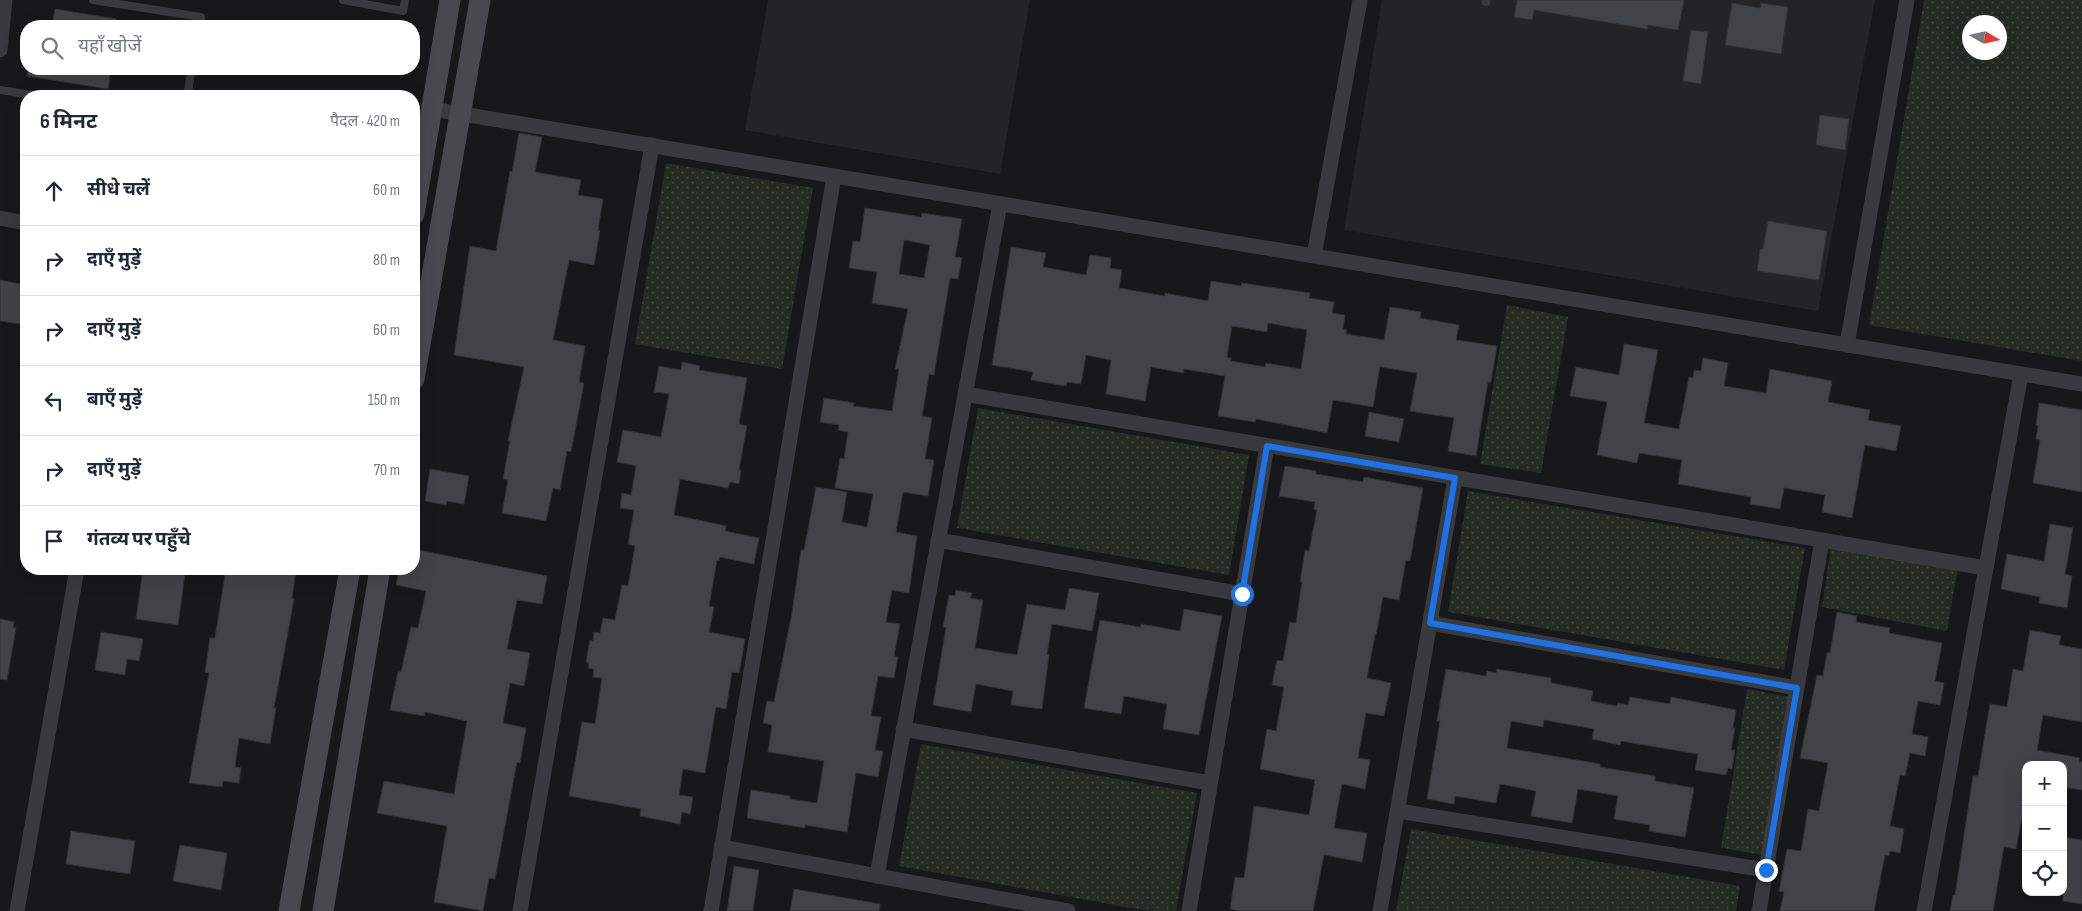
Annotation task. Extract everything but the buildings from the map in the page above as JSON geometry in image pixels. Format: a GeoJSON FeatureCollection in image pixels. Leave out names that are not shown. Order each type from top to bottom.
{"type":"FeatureCollection","features":[{"type":"Feature","properties":{"kind":"street"},"geometry":{"type":"LineString","coordinates":[[0,50],[5,0]]}},
{"type":"Feature","properties":{"kind":"street"},"geometry":{"type":"LineString","coordinates":[[420,166],[432,109],[450,0]]}},
{"type":"Feature","properties":{"kind":"street"},"geometry":{"type":"LineString","coordinates":[[420,344],[480,0]]}},
{"type":"Feature","properties":{"kind":"street"},"geometry":{"type":"LineString","coordinates":[[1314,256],[1360,0]]}},
{"type":"Feature","properties":{"kind":"street"},"geometry":{"type":"LineString","coordinates":[[1847,345],[1907,0]]}},
{"type":"Feature","properties":{"kind":"street"},"geometry":{"type":"LineString","coordinates":[[432,109],[2082,384]]}},
{"type":"Feature","properties":{"kind":"street"},"geometry":{"type":"LineString","coordinates":[[520,911],[652,146]]}},
{"type":"Feature","properties":{"kind":"street"},"geometry":{"type":"LineString","coordinates":[[711,911],[834,176]]}},
{"type":"Feature","properties":{"kind":"street"},"geometry":{"type":"LineString","coordinates":[[876,876],[1000,204]]}},
{"type":"Feature","properties":{"kind":"street"},"geometry":{"type":"LineString","coordinates":[[0,218],[20,222]]}},
{"type":"Feature","properties":{"kind":"street"},"geometry":{"type":"LineString","coordinates":[[1924,911],[2021,374]]}},
{"type":"Feature","properties":{"kind":"street"},"geometry":{"type":"LineString","coordinates":[[965,394],[1986,568]]}},
{"type":"Feature","properties":{"kind":"street"},"geometry":{"type":"LineString","coordinates":[[1188,911],[1267,446]]}},
{"type":"Feature","properties":{"kind":"street"},"geometry":{"type":"LineString","coordinates":[[1380,911],[1455,478]]}},
{"type":"Feature","properties":{"kind":"street"},"geometry":{"type":"LineString","coordinates":[[938,540],[1242,594]]}},
{"type":"Feature","properties":{"kind":"street"},"geometry":{"type":"LineString","coordinates":[[1760,911],[1822,540]]}},
{"type":"Feature","properties":{"kind":"street"},"geometry":{"type":"LineString","coordinates":[[17,911],[76,575]]}},
{"type":"Feature","properties":{"kind":"street"},"geometry":{"type":"LineString","coordinates":[[289,911],[349,575]]}},
{"type":"Feature","properties":{"kind":"street"},"geometry":{"type":"LineString","coordinates":[[323,911],[379,575]]}},
{"type":"Feature","properties":{"kind":"street"},"geometry":{"type":"LineString","coordinates":[[1430,623],[1797,688]]}},
{"type":"Feature","properties":{"kind":"street"},"geometry":{"type":"LineString","coordinates":[[904,729],[1210,782]]}},
{"type":"Feature","properties":{"kind":"street"},"geometry":{"type":"LineString","coordinates":[[1398,812],[1766,870]]}},
{"type":"Feature","properties":{"kind":"street"},"geometry":{"type":"LineString","coordinates":[[722,847],[1068,911]]}},
{"type":"Feature","properties":{"kind":"lane"},"geometry":{"type":"LineString","coordinates":[[93,0],[201,17],[201,20]]}},
{"type":"Feature","properties":{"kind":"lane"},"geometry":{"type":"LineString","coordinates":[[343,0],[403,11],[405,0]]}},
{"type":"Feature","properties":{"kind":"lane"},"geometry":{"type":"LineString","coordinates":[[188,90],[191,75]]}},
{"type":"Feature","properties":{"kind":"lane"},"geometry":{"type":"LineString","coordinates":[[0,90],[20,93]]}},
{"type":"Feature","properties":{"kind":"shaded area"},"geometry":{"type":"Polygon","coordinates":[[[768,0],[1030,0],[1000,174],[745,130],[768,0]]]}},
{"type":"Feature","properties":{"kind":"shaded area"},"geometry":{"type":"Polygon","coordinates":[[[1382,0],[1875,0],[1818,311],[1344,230],[1382,0]]]}},
{"type":"Feature","properties":{"kind":"shaded area"},"geometry":{"type":"Polygon","coordinates":[[[1924,0],[2082,0],[2082,361],[1869,325],[1924,0]]]}},
{"type":"Feature","properties":{"kind":"shaded area"},"geometry":{"type":"Polygon","coordinates":[[[666,163],[813,188],[782,369],[635,344],[666,163]]]}},
{"type":"Feature","properties":{"kind":"shaded area"},"geometry":{"type":"Polygon","coordinates":[[[1507,305],[1568,317],[1541,473],[1480,464],[1507,305]]]}},
{"type":"Feature","properties":{"kind":"shaded area"},"geometry":{"type":"Polygon","coordinates":[[[978,408],[1249,455],[1229,575],[957,528],[978,408]]]}},
{"type":"Feature","properties":{"kind":"shaded area"},"geometry":{"type":"Polygon","coordinates":[[[1468,491],[1805,548],[1784,670],[1448,612],[1468,491]]]}},
{"type":"Feature","properties":{"kind":"shaded area"},"geometry":{"type":"Polygon","coordinates":[[[1831,545],[1958,567],[1947,631],[1822,607],[1831,545]]]}},
{"type":"Feature","properties":{"kind":"shaded area"},"geometry":{"type":"Polygon","coordinates":[[[1747,689],[1790,697],[1763,855],[1721,848],[1747,689]]]}},
{"type":"Feature","properties":{"kind":"shaded area"},"geometry":{"type":"Polygon","coordinates":[[[921,744],[1197,793],[1176,911],[1148,911],[899,866],[921,744]]]}},
{"type":"Feature","properties":{"kind":"shaded area"},"geometry":{"type":"Polygon","coordinates":[[[1411,829],[1740,886],[1736,911],[1396,911],[1411,829]]]}},
{"type":"Feature","properties":{"kind":"route"},"geometry":{"type":"LineString","coordinates":[[1242,594],[1267,446],[1455,478],[1430,623],[1797,688],[1766,870]]}}]}
